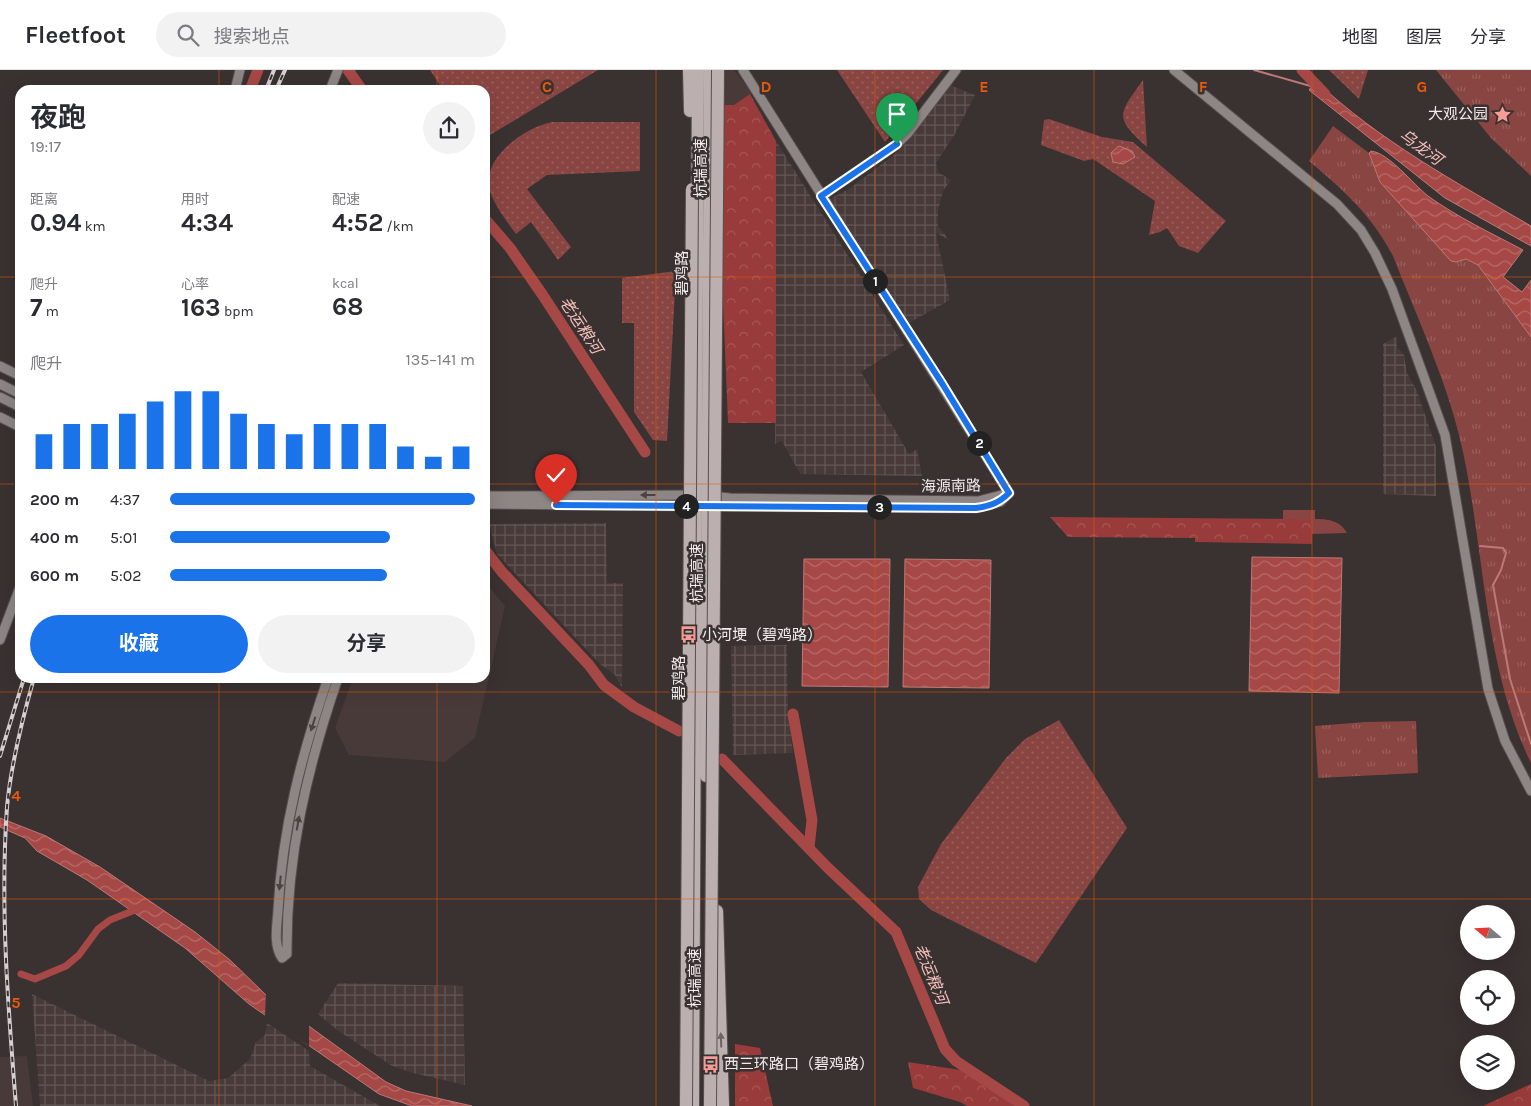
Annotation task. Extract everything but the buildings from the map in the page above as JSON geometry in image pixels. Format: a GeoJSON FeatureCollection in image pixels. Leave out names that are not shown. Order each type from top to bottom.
{"type":"FeatureCollection","features":[{"type":"Feature","properties":{"kind":"highway","name":"杭瑞高速"},"geometry":{"type":"LineString","coordinates":[[686,1106],[692,189],[691,70]]}},
{"type":"Feature","properties":{"kind":"highway","name":"碧鸡路"},"geometry":{"type":"LineString","coordinates":[[698,70],[702,501],[704,1106]]}},
{"type":"Feature","properties":{"kind":"highway","name":"碧鸡路"},"geometry":{"type":"LineString","coordinates":[[693,1106],[710,70]]}},
{"type":"Feature","properties":{"kind":"highway","name":"杭瑞高速"},"geometry":{"type":"LineString","coordinates":[[710,1106],[718,70]]}},
{"type":"Feature","properties":{"kind":"highway"},"geometry":{"type":"LineString","coordinates":[[712,767],[723,1106]]}},
{"type":"Feature","properties":{"kind":"highway"},"geometry":{"type":"LineString","coordinates":[[682,1106],[686,1038]]}},
{"type":"Feature","properties":{"kind":"street"},"geometry":{"type":"LineString","coordinates":[[236,85],[240,70]]}},
{"type":"Feature","properties":{"kind":"street"},"geometry":{"type":"LineString","coordinates":[[332,85],[338,70]]}},
{"type":"Feature","properties":{"kind":"street"},"geometry":{"type":"LineString","coordinates":[[743,70],[821,196],[908,133],[956,70]]}},
{"type":"Feature","properties":{"kind":"street"},"geometry":{"type":"LineString","coordinates":[[1174,70],[1337,204],[1361,230],[1381,266],[1445,435],[1488,689],[1505,742],[1531,791]]}},
{"type":"Feature","properties":{"kind":"street","name":"海源南路"},"geometry":{"type":"LineString","coordinates":[[490,496],[976,508],[1000,502],[1009,493],[943,385],[821,196]]}},
{"type":"Feature","properties":{"kind":"street"},"geometry":{"type":"LineString","coordinates":[[0,366],[15,374]]}},
{"type":"Feature","properties":{"kind":"street"},"geometry":{"type":"LineString","coordinates":[[0,384],[15,392]]}},
{"type":"Feature","properties":{"kind":"street"},"geometry":{"type":"LineString","coordinates":[[0,397],[15,404]]}},
{"type":"Feature","properties":{"kind":"street"},"geometry":{"type":"LineString","coordinates":[[0,416],[15,424]]}},
{"type":"Feature","properties":{"kind":"street","name":"海源南路"},"geometry":{"type":"LineString","coordinates":[[490,504],[702,501]]}},
{"type":"Feature","properties":{"kind":"street"},"geometry":{"type":"LineString","coordinates":[[0,640],[15,600]]}},
{"type":"Feature","properties":{"kind":"street"},"geometry":{"type":"LineString","coordinates":[[326,683],[306,746],[288,821],[278,921],[277,950],[282,958],[287,954],[289,889],[298,823],[315,747],[336,683]]}},
{"type":"Feature","properties":{"kind":"shaded area"},"geometry":{"type":"Polygon","coordinates":[[[724,70],[734,70],[752,93],[734,105],[724,105],[724,70]]]}},
{"type":"Feature","properties":{"kind":"shaded area"},"geometry":{"type":"Polygon","coordinates":[[[950,85],[975,95],[955,134],[936,163],[938,172],[951,180],[943,191],[938,211],[938,226],[949,240],[936,233],[950,300],[907,324],[827,200],[849,189],[895,154],[908,141],[950,85]]]}},
{"type":"Feature","properties":{"kind":"shaded area"},"geometry":{"type":"Polygon","coordinates":[[[776,141],[904,345],[861,372],[909,454],[917,449],[922,476],[800,474],[782,441],[775,444],[776,141]]]}},
{"type":"Feature","properties":{"kind":"shaded area"},"geometry":{"type":"Polygon","coordinates":[[[1397,336],[1397,347],[1404,355],[1407,373],[1417,391],[1436,447],[1436,496],[1383,494],[1383,344],[1397,336]]]}},
{"type":"Feature","properties":{"kind":"shaded area"},"geometry":{"type":"Polygon","coordinates":[[[606,523],[607,583],[623,583],[622,688],[615,675],[600,664],[497,554],[490,524],[606,523]]]}},
{"type":"Feature","properties":{"kind":"shaded area"},"geometry":{"type":"Polygon","coordinates":[[[490,588],[505,606],[490,672],[490,588]]]}},
{"type":"Feature","properties":{"kind":"shaded area"},"geometry":{"type":"Polygon","coordinates":[[[787,645],[788,712],[793,753],[733,755],[731,646],[787,645]]]}},
{"type":"Feature","properties":{"kind":"shaded area"},"geometry":{"type":"Polygon","coordinates":[[[351,683],[488,683],[475,738],[445,762],[349,755],[335,728],[351,683]]]}},
{"type":"Feature","properties":{"kind":"shaded area"},"geometry":{"type":"Polygon","coordinates":[[[338,983],[463,986],[465,1085],[392,1066],[337,1030],[318,1014],[338,983]]]}},
{"type":"Feature","properties":{"kind":"shaded area"},"geometry":{"type":"Polygon","coordinates":[[[32,994],[209,1081],[228,1078],[250,1059],[256,1042],[265,1035],[267,1023],[309,1051],[310,1066],[380,1106],[40,1106],[32,994]]]}},
{"type":"Feature","properties":{"kind":"shaded area"},"geometry":{"type":"Polygon","coordinates":[[[27,1056],[33,1106],[0,1106],[0,1057],[27,1056]]]}},
{"type":"Feature","properties":{"kind":"green space"},"geometry":{"type":"Polygon","coordinates":[[[430,70],[598,70],[490,135],[490,85],[440,85],[430,70]]]}},
{"type":"Feature","properties":{"kind":"green space"},"geometry":{"type":"Polygon","coordinates":[[[837,70],[943,70],[885,142],[837,70]]]}},
{"type":"Feature","properties":{"kind":"green space"},"geometry":{"type":"Polygon","coordinates":[[[1329,70],[1368,70],[1359,99],[1329,70]]]}},
{"type":"Feature","properties":{"kind":"green space","name":"大观公园"},"geometry":{"type":"Polygon","coordinates":[[[1436,70],[1531,70],[1531,176],[1491,138],[1436,70]]]}},
{"type":"Feature","properties":{"kind":"green space"},"geometry":{"type":"Polygon","coordinates":[[[1143,80],[1147,147],[1129,129],[1123,115],[1128,101],[1143,80]]]}},
{"type":"Feature","properties":{"kind":"green space"},"geometry":{"type":"Polygon","coordinates":[[[750,94],[776,141],[776,423],[728,423],[723,304],[723,111],[725,105],[734,105],[750,94]]]}},
{"type":"Feature","properties":{"kind":"green space"},"geometry":{"type":"Polygon","coordinates":[[[1049,119],[1102,137],[1133,142],[1226,221],[1198,253],[1179,246],[1167,228],[1149,235],[1155,201],[1093,159],[1084,161],[1041,145],[1044,120],[1049,119]]]}},
{"type":"Feature","properties":{"kind":"green space"},"geometry":{"type":"Polygon","coordinates":[[[552,122],[640,122],[640,171],[547,175],[527,189],[571,247],[558,260],[531,222],[516,234],[497,206],[490,192],[490,173],[499,155],[519,137],[552,122]]]}},
{"type":"Feature","properties":{"kind":"green space"},"geometry":{"type":"Polygon","coordinates":[[[1333,126],[1369,153],[1380,182],[1456,262],[1466,259],[1478,265],[1531,337],[1531,763],[1515,726],[1495,650],[1463,452],[1450,402],[1441,377],[1393,256],[1385,241],[1356,204],[1309,161],[1333,126]]]}},
{"type":"Feature","properties":{"kind":"green space"},"geometry":{"type":"Polygon","coordinates":[[[676,271],[667,441],[653,440],[634,412],[634,323],[622,323],[622,278],[676,271]]]}},
{"type":"Feature","properties":{"kind":"green space"},"geometry":{"type":"Polygon","coordinates":[[[1283,510],[1315,510],[1315,519],[1329,520],[1337,523],[1347,533],[1312,534],[1312,520],[1283,519],[1283,510]]]}},
{"type":"Feature","properties":{"kind":"green space"},"geometry":{"type":"Polygon","coordinates":[[[1050,517],[1312,519],[1312,544],[1195,542],[1195,538],[1068,537],[1050,517]]]}},
{"type":"Feature","properties":{"kind":"green space"},"geometry":{"type":"Polygon","coordinates":[[[1059,720],[1127,828],[1036,963],[931,910],[919,899],[918,887],[941,844],[1006,758],[1025,739],[1059,720]]]}},
{"type":"Feature","properties":{"kind":"green space"},"geometry":{"type":"Polygon","coordinates":[[[1416,721],[1418,773],[1318,778],[1315,726],[1365,722],[1416,721]]]}},
{"type":"Feature","properties":{"kind":"green space"},"geometry":{"type":"Polygon","coordinates":[[[735,1044],[760,1048],[773,1106],[735,1106],[735,1044]]]}},
{"type":"Feature","properties":{"kind":"green space"},"geometry":{"type":"Polygon","coordinates":[[[908,1062],[967,1071],[1014,1106],[967,1106],[960,1102],[913,1088],[908,1062]]]}},
{"type":"Feature","properties":{"kind":"green space"},"geometry":{"type":"Polygon","coordinates":[[[1531,1084],[1531,1106],[1483,1106],[1531,1084]]]}},
{"type":"Feature","properties":{"kind":"water"},"geometry":{"type":"Polygon","coordinates":[[[1316,81],[1365,122],[1419,160],[1531,226],[1531,246],[1445,198],[1309,90],[1316,81]]]}},
{"type":"Feature","properties":{"kind":"water"},"geometry":{"type":"Polygon","coordinates":[[[1119,146],[1132,151],[1135,157],[1123,164],[1113,162],[1111,153],[1119,146]]]}},
{"type":"Feature","properties":{"kind":"water"},"geometry":{"type":"Polygon","coordinates":[[[1371,151],[1378,153],[1393,163],[1422,191],[1439,204],[1523,250],[1503,277],[1522,292],[1531,280],[1531,337],[1478,265],[1466,259],[1456,262],[1451,261],[1380,182],[1369,153],[1371,151]]]}},
{"type":"Feature","properties":{"kind":"water"},"geometry":{"type":"Polygon","coordinates":[[[1252,557],[1342,558],[1339,693],[1249,691],[1252,557]]]}},
{"type":"Feature","properties":{"kind":"water"},"geometry":{"type":"Polygon","coordinates":[[[804,559],[890,559],[888,687],[802,686],[804,559]]]}},
{"type":"Feature","properties":{"kind":"water"},"geometry":{"type":"Polygon","coordinates":[[[905,559],[991,560],[989,688],[903,687],[905,559]]]}},
{"type":"Feature","properties":{"kind":"water"},"geometry":{"type":"Polygon","coordinates":[[[0,818],[46,836],[100,867],[195,932],[230,960],[266,995],[386,1082],[406,1091],[472,1106],[412,1106],[379,1094],[249,1004],[185,948],[87,880],[37,851],[25,838],[0,827],[0,818]]]}},
{"type":"Feature","properties":{"kind":"pier"},"geometry":{"type":"Polygon","coordinates":[[[266,992],[309,1025],[309,1046],[265,1017],[266,992]]]}},
{"type":"Feature","properties":{"kind":"waterway","name":"老运粮河"},"geometry":{"type":"LineString","coordinates":[[252,85],[258,70]]}},
{"type":"Feature","properties":{"kind":"waterway","name":"老运粮河"},"geometry":{"type":"LineString","coordinates":[[348,70],[358,85]]}},
{"type":"Feature","properties":{"kind":"waterway"},"geometry":{"type":"LineString","coordinates":[[1254,70],[1314,87]]}},
{"type":"Feature","properties":{"kind":"waterway","name":"乌龙河"},"geometry":{"type":"LineString","coordinates":[[1302,70],[1325,94]]}},
{"type":"Feature","properties":{"kind":"waterway","name":"老运粮河"},"geometry":{"type":"LineString","coordinates":[[490,225],[510,248],[542,294],[645,452]]}},
{"type":"Feature","properties":{"kind":"waterway"},"geometry":{"type":"LineString","coordinates":[[1480,546],[1503,548],[1506,553],[1501,570],[1493,585],[1510,679],[1531,744]]}},
{"type":"Feature","properties":{"kind":"waterway","name":"老运粮河"},"geometry":{"type":"LineString","coordinates":[[490,556],[502,572],[589,665],[604,685],[634,707],[679,731]]}},
{"type":"Feature","properties":{"kind":"waterway","name":"老运粮河"},"geometry":{"type":"LineString","coordinates":[[793,714],[812,820],[809,848]]}},
{"type":"Feature","properties":{"kind":"waterway","name":"老运粮河"},"geometry":{"type":"LineString","coordinates":[[722,759],[828,868],[896,932],[945,1049],[956,1061],[1024,1106]]}},
{"type":"Feature","properties":{"kind":"waterway"},"geometry":{"type":"LineString","coordinates":[[21,974],[35,979],[66,966],[79,955],[98,929],[110,920],[140,908]]}},
{"type":"Feature","properties":{"kind":"railway"},"geometry":{"type":"LineString","coordinates":[[268,85],[274,70]]}},
{"type":"Feature","properties":{"kind":"railway"},"geometry":{"type":"LineString","coordinates":[[278,85],[285,70]]}},
{"type":"Feature","properties":{"kind":"railway"},"geometry":{"type":"LineString","coordinates":[[0,756],[22,683]]}},
{"type":"Feature","properties":{"kind":"railway"},"geometry":{"type":"LineString","coordinates":[[16,1106],[6,956],[5,844],[11,775],[33,683]]}},
{"type":"Feature","properties":{"kind":"place","name":"大观公园"},"geometry":{"type":"Point","coordinates":[1502,114]}},
{"type":"Feature","properties":{"kind":"place","name":"小河埂（碧鸡路）"},"geometry":{"type":"Point","coordinates":[688,635]}},
{"type":"Feature","properties":{"kind":"place","name":"西三环路口（碧鸡路）"},"geometry":{"type":"Point","coordinates":[710,1064]}},
{"type":"Feature","properties":{"kind":"route"},"geometry":{"type":"LineString","coordinates":[[556,505],[976,508],[1000,502],[1009,493],[943,385],[821,196],[897,144]]}}]}
